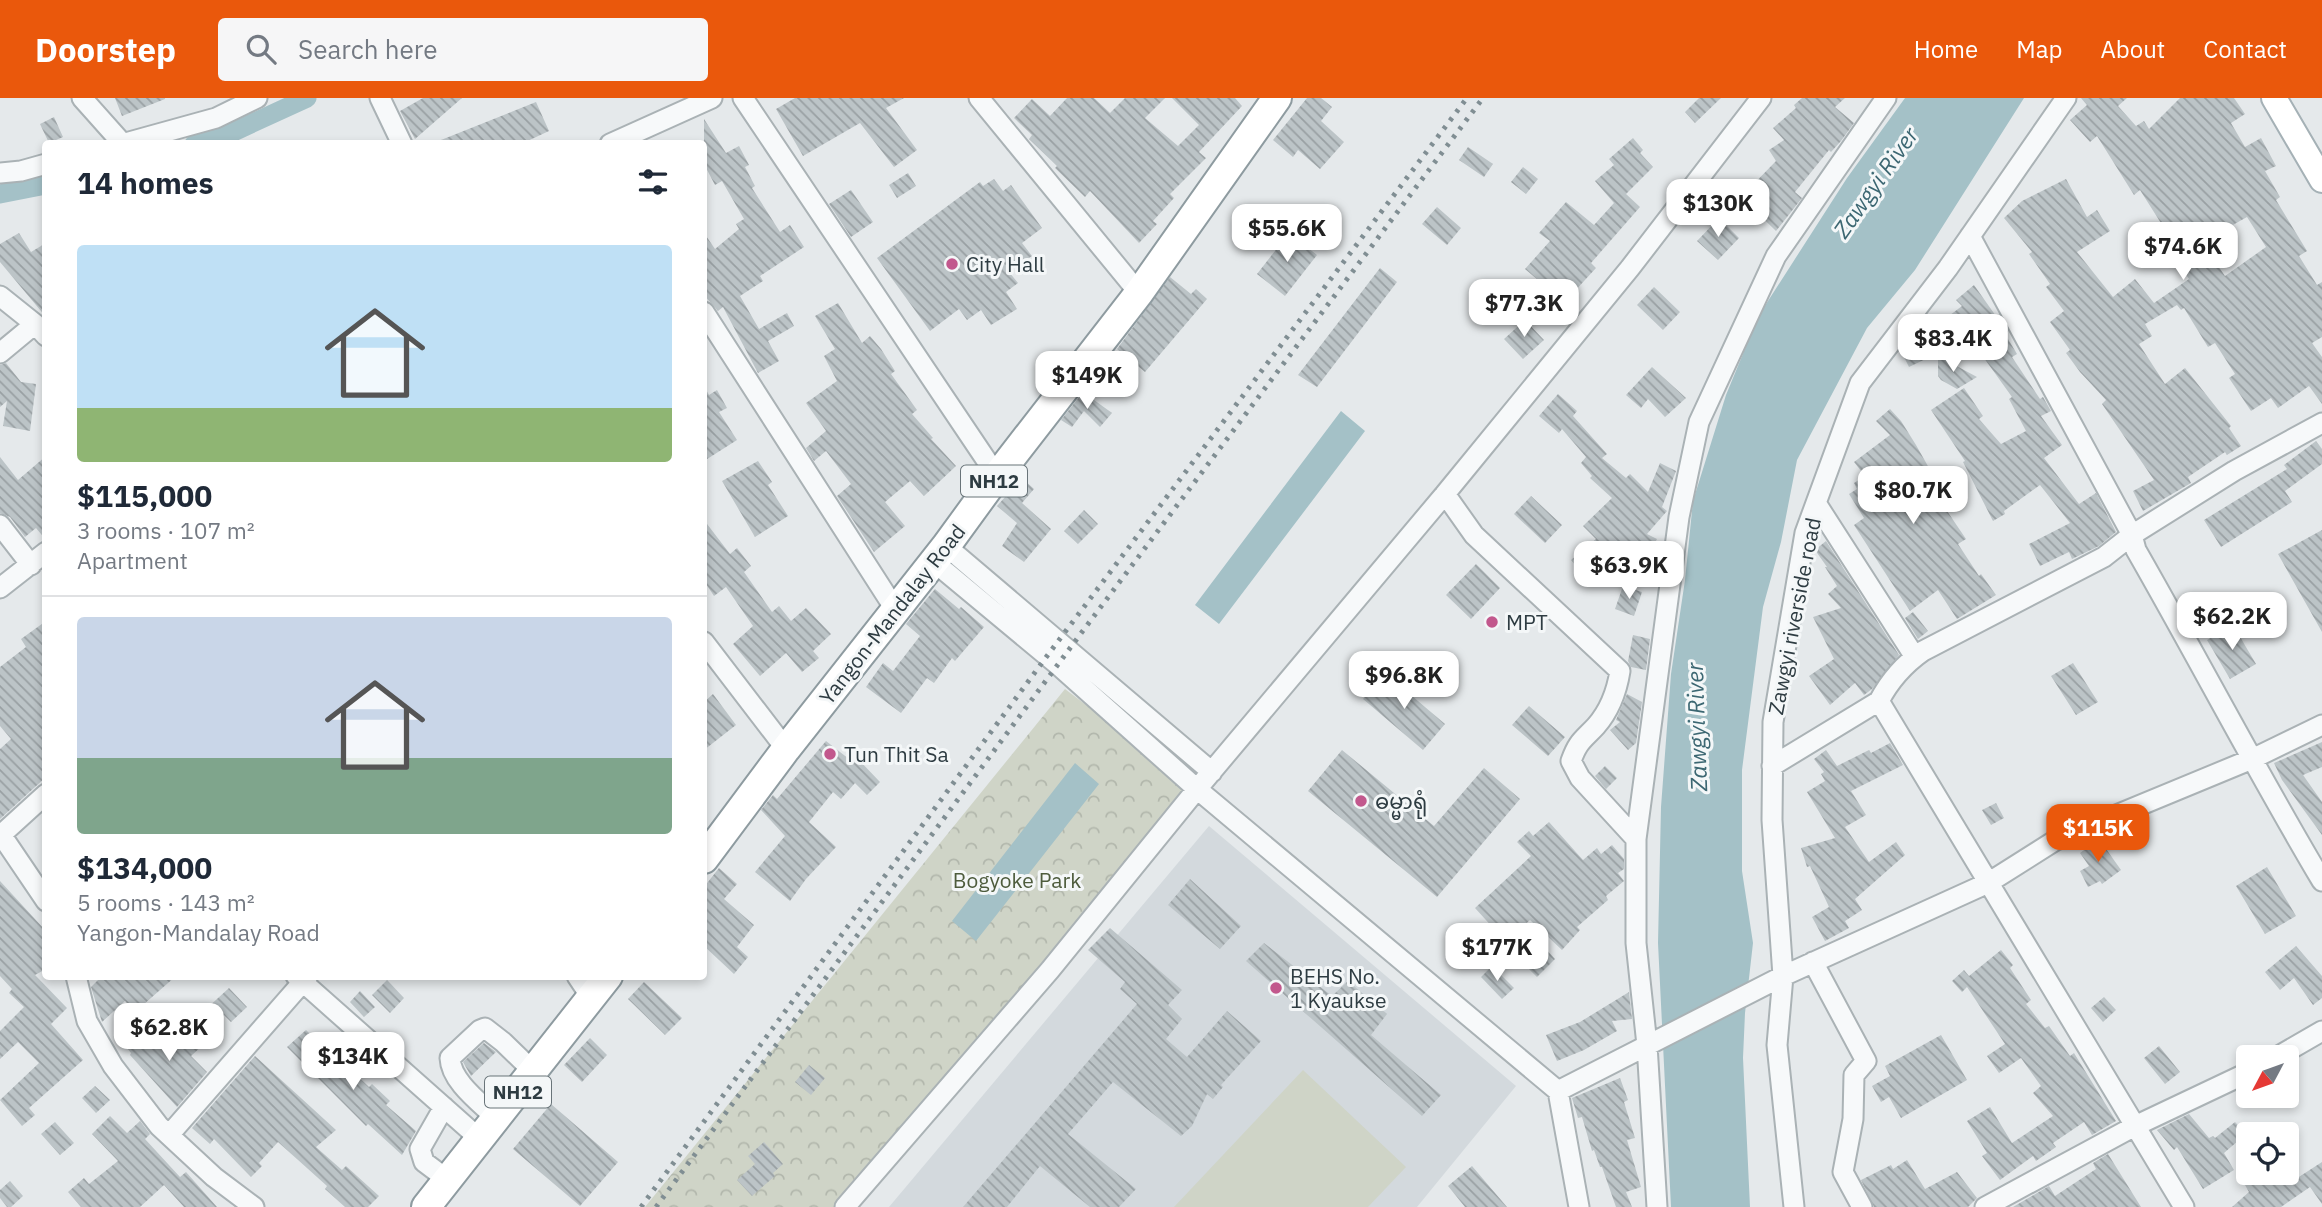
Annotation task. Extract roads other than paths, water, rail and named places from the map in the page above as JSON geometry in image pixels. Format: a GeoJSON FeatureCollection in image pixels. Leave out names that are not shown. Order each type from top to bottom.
{"type":"FeatureCollection","features":[{"type":"Feature","properties":{"kind":"highway","name":"Yangon-Mandalay Road"},"geometry":{"type":"LineString","coordinates":[[707,855],[1139,293],[1276,98]]}},
{"type":"Feature","properties":{"kind":"highway","name":"NH12"},"geometry":{"type":"LineString","coordinates":[[426,1207],[534,1072],[592,983]]}},
{"type":"Feature","properties":{"kind":"main road"},"geometry":{"type":"LineString","coordinates":[[2281,101],[2322,180]]}},
{"type":"Feature","properties":{"kind":"street"},"geometry":{"type":"LineString","coordinates":[[82,98],[120,140]]}},
{"type":"Feature","properties":{"kind":"street"},"geometry":{"type":"LineString","coordinates":[[134,140],[216,118],[257,98]]}},
{"type":"Feature","properties":{"kind":"street"},"geometry":{"type":"LineString","coordinates":[[619,140],[712,98]]}},
{"type":"Feature","properties":{"kind":"street"},"geometry":{"type":"LineString","coordinates":[[743,98],[997,476]]}},
{"type":"Feature","properties":{"kind":"street"},"geometry":{"type":"LineString","coordinates":[[979,98],[1139,293]]}},
{"type":"Feature","properties":{"kind":"street"},"geometry":{"type":"LineString","coordinates":[[845,1207],[1050,970],[1197,789],[1445,494],[1630,268],[1761,98]]}},
{"type":"Feature","properties":{"kind":"street"},"geometry":{"type":"LineString","coordinates":[[1657,1207],[1647,1045],[1636,943],[1636,839],[1679,517],[1699,422],[1776,256],[1886,98]]}},
{"type":"Feature","properties":{"kind":"street","name":"Zawgyi riverside road"},"geometry":{"type":"LineString","coordinates":[[1794,1207],[1777,1045],[1783,976],[1772,820],[1772,766],[1773,722],[1805,533],[1860,383],[1970,236],[2066,98]]}},
{"type":"Feature","properties":{"kind":"street"},"geometry":{"type":"LineString","coordinates":[[380,99],[400,140]]}},
{"type":"Feature","properties":{"kind":"street"},"geometry":{"type":"LineString","coordinates":[[0,173],[42,165]]}},
{"type":"Feature","properties":{"kind":"street"},"geometry":{"type":"LineString","coordinates":[[1970,236],[2133,535],[2136,550],[2276,805],[2322,881]]}},
{"type":"Feature","properties":{"kind":"street"},"geometry":{"type":"LineString","coordinates":[[0,296],[40,330],[0,354]]}},
{"type":"Feature","properties":{"kind":"street"},"geometry":{"type":"LineString","coordinates":[[707,317],[895,609]]}},
{"type":"Feature","properties":{"kind":"street"},"geometry":{"type":"LineString","coordinates":[[1772,766],[1879,701],[1889,681],[1915,657],[2104,557],[2133,535],[2234,471],[2322,424]]}},
{"type":"Feature","properties":{"kind":"street"},"geometry":{"type":"LineString","coordinates":[[1445,494],[1474,535],[1620,671],[1617,691],[1598,724],[1577,744],[1572,761],[1580,778],[1636,839]]}},
{"type":"Feature","properties":{"kind":"street"},"geometry":{"type":"LineString","coordinates":[[1816,503],[1915,657]]}},
{"type":"Feature","properties":{"kind":"street"},"geometry":{"type":"LineString","coordinates":[[0,525],[38,559],[0,588]]}},
{"type":"Feature","properties":{"kind":"street"},"geometry":{"type":"LineString","coordinates":[[940,554],[1212,772]]}},
{"type":"Feature","properties":{"kind":"street"},"geometry":{"type":"LineString","coordinates":[[940,554],[1058,665],[1197,789],[1559,1091],[1579,1207]]}},
{"type":"Feature","properties":{"kind":"street"},"geometry":{"type":"LineString","coordinates":[[707,646],[786,750]]}},
{"type":"Feature","properties":{"kind":"street"},"geometry":{"type":"LineString","coordinates":[[1879,701],[2184,1207]]}},
{"type":"Feature","properties":{"kind":"street"},"geometry":{"type":"LineString","coordinates":[[1559,1091],[1783,976],[1988,883],[2056,840],[2252,759],[2322,725]]}},
{"type":"Feature","properties":{"kind":"street"},"geometry":{"type":"LineString","coordinates":[[42,797],[1,833],[42,895]]}},
{"type":"Feature","properties":{"kind":"street"},"geometry":{"type":"LineString","coordinates":[[1813,962],[1866,1061],[1854,1075],[1853,1119],[1843,1172],[1862,1207]]}},
{"type":"Feature","properties":{"kind":"street"},"geometry":{"type":"LineString","coordinates":[[77,980],[87,1021],[113,1066],[159,1126],[214,1177],[254,1207]]}},
{"type":"Feature","properties":{"kind":"street"},"geometry":{"type":"LineString","coordinates":[[169,1135],[300,980]]}},
{"type":"Feature","properties":{"kind":"street"},"geometry":{"type":"LineString","coordinates":[[304,980],[444,1107],[489,1129]]}},
{"type":"Feature","properties":{"kind":"street"},"geometry":{"type":"LineString","coordinates":[[489,1129],[450,1066],[450,1058],[485,1028],[534,1072]]}},
{"type":"Feature","properties":{"kind":"street"},"geometry":{"type":"LineString","coordinates":[[2298,1045],[2322,1031]]}},
{"type":"Feature","properties":{"kind":"street"},"geometry":{"type":"LineString","coordinates":[[1985,1207],[2135,1126],[2236,1078]]}},
{"type":"Feature","properties":{"kind":"street"},"geometry":{"type":"LineString","coordinates":[[444,1107],[420,1149],[424,1162],[447,1180]]}},
{"type":"Feature","properties":{"kind":"water","name":"Zawgyi River"},"geometry":{"type":"Polygon","coordinates":[[[1905,98],[2024,98],[1915,270],[1867,328],[1797,460],[1781,542],[1763,607],[1742,770],[1742,871],[1753,943],[1743,1058],[1750,1207],[1671,1207],[1658,943],[1661,807],[1671,674],[1693,501],[1726,395],[1759,315],[1847,178],[1905,98]]]}},
{"type":"Feature","properties":{"kind":"water"},"geometry":{"type":"Polygon","coordinates":[[[1341,411],[1365,431],[1219,624],[1195,605],[1341,411]]]}},
{"type":"Feature","properties":{"kind":"water"},"geometry":{"type":"Polygon","coordinates":[[[1075,763],[1099,784],[976,941],[952,921],[1075,763]]]}},
{"type":"Feature","properties":{"kind":"waterway"},"geometry":{"type":"LineString","coordinates":[[207,140],[231,133],[307,98]]}},
{"type":"Feature","properties":{"kind":"waterway"},"geometry":{"type":"LineString","coordinates":[[0,194],[42,186]]}},
{"type":"Feature","properties":{"kind":"railway"},"geometry":{"type":"LineString","coordinates":[[641,1207],[1047,656],[1467,98]]}},
{"type":"Feature","properties":{"kind":"railway"},"geometry":{"type":"LineString","coordinates":[[656,1207],[1082,632],[1483,98]]}},
{"type":"Feature","properties":{"kind":"place","name":"City Hall"},"geometry":{"type":"Point","coordinates":[952,264]}},
{"type":"Feature","properties":{"kind":"place","name":"MPT"},"geometry":{"type":"Point","coordinates":[1492,622]}},
{"type":"Feature","properties":{"kind":"place","name":"Tun Thit Sa"},"geometry":{"type":"Point","coordinates":[830,754]}},
{"type":"Feature","properties":{"kind":"place","name":"ဓမ္မာရုံ"},"geometry":{"type":"Point","coordinates":[1361,801]}},
{"type":"Feature","properties":{"kind":"place","name":"BEHS No. 1 Kyaukse"},"geometry":{"type":"Point","coordinates":[1276,988]}},
{"type":"Feature","properties":{"kind":"park label","name":"Bogyoke Park"},"geometry":{"type":"Point","coordinates":[1017,880]}}]}
